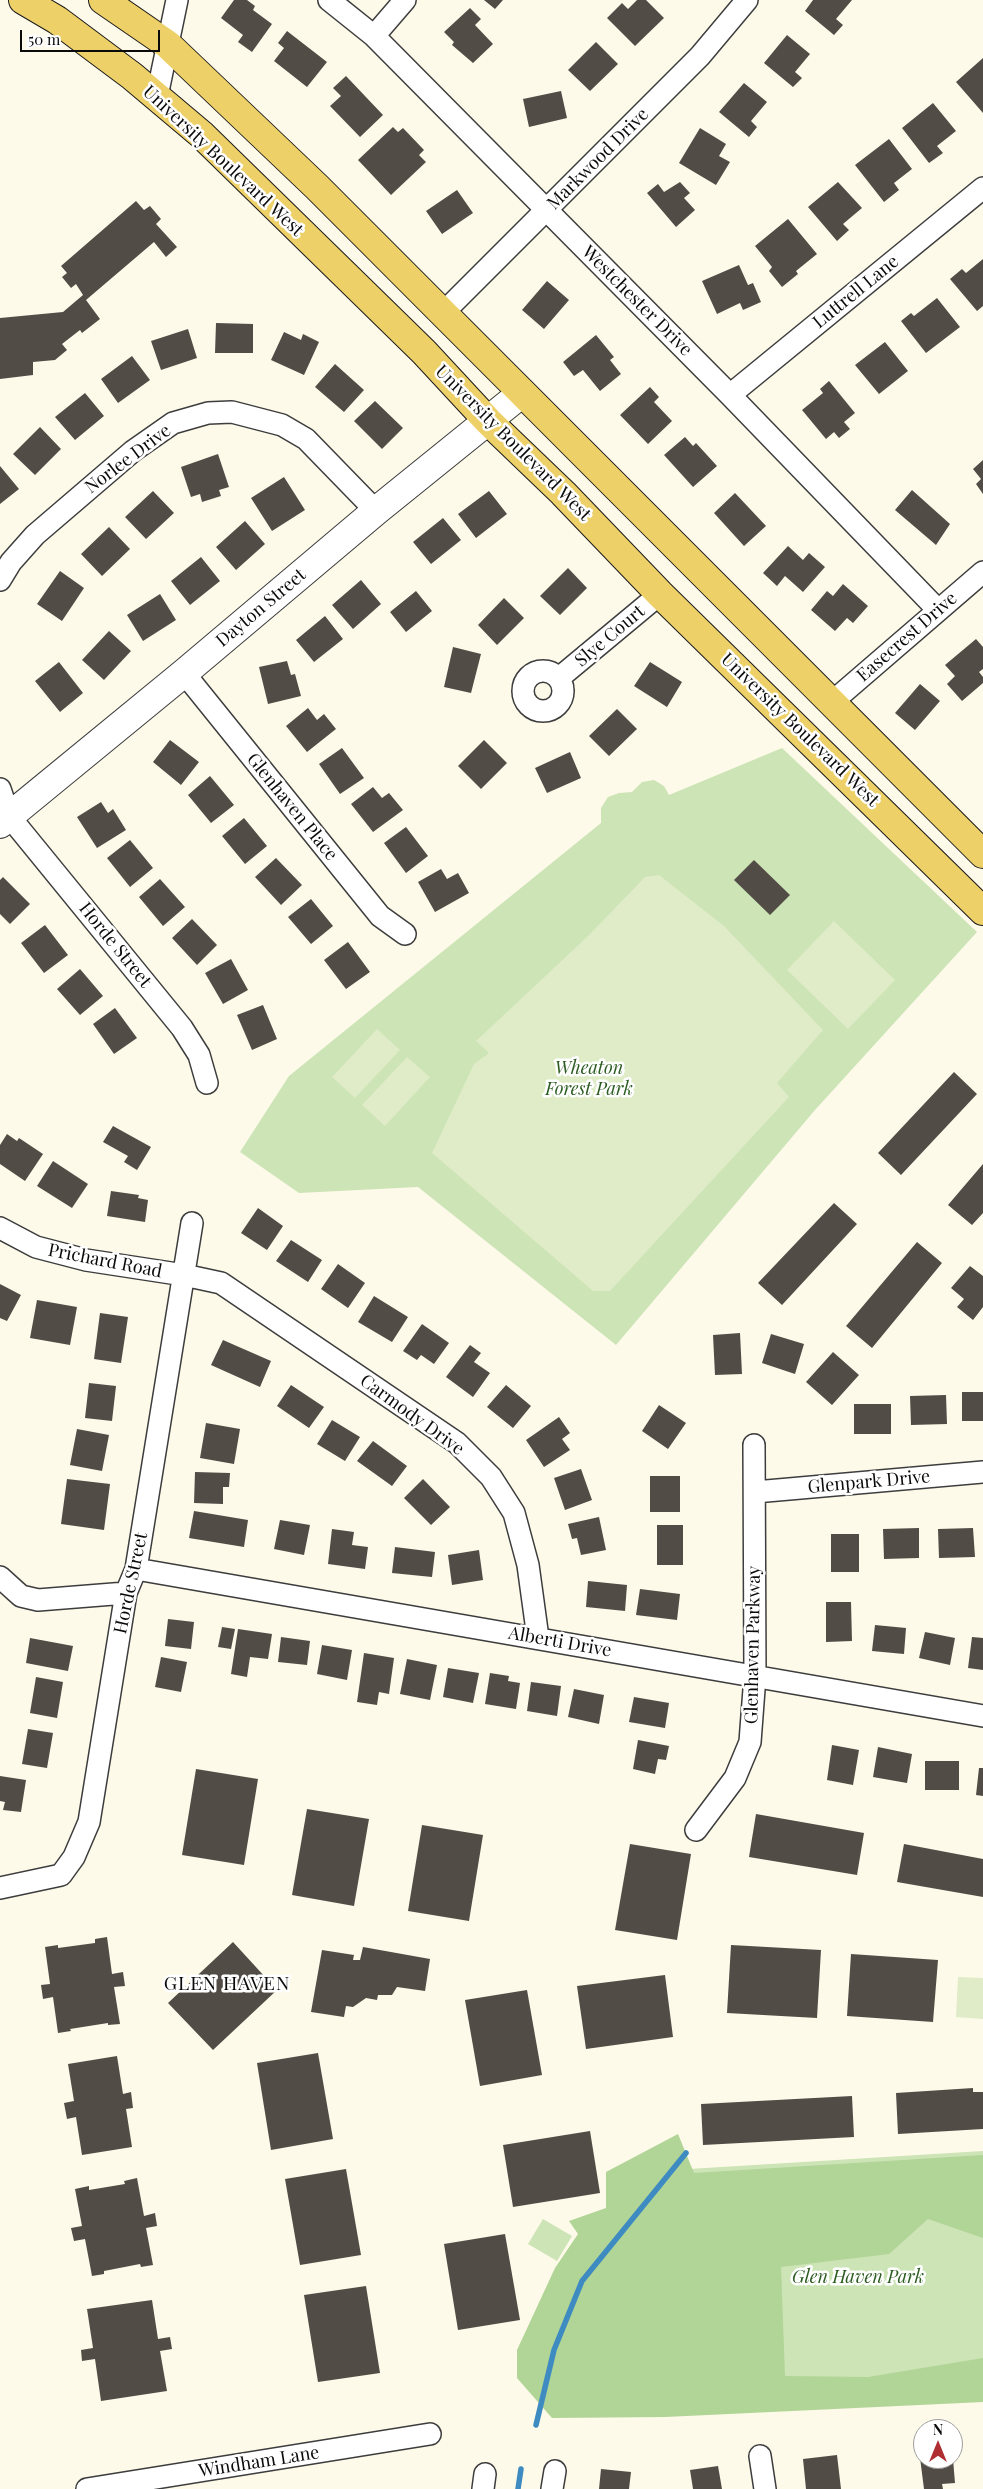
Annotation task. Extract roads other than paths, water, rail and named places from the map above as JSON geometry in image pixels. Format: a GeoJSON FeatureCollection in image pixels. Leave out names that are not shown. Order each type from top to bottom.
{"type":"FeatureCollection","features":[{"type":"Feature","properties":{"kind":"main road","name":"University Boulevard West"},"geometry":{"type":"LineString","coordinates":[[23,0],[57,20],[157,96],[202,136],[424,352],[488,421],[563,493],[660,594],[983,911]]}},
{"type":"Feature","properties":{"kind":"main road"},"geometry":{"type":"LineString","coordinates":[[103,0],[168,44],[317,187],[983,854]]}},
{"type":"Feature","properties":{"kind":"street"},"geometry":{"type":"LineString","coordinates":[[157,96],[177,0]]}},
{"type":"Feature","properties":{"kind":"street","name":"Westchester Drive"},"geometry":{"type":"LineString","coordinates":[[329,0],[374,36],[730,395],[938,610]]}},
{"type":"Feature","properties":{"kind":"street"},"geometry":{"type":"LineString","coordinates":[[374,36],[405,0]]}},
{"type":"Feature","properties":{"kind":"street","name":"Markwood Drive"},"geometry":{"type":"LineString","coordinates":[[443,313],[700,56],[747,0]]}},
{"type":"Feature","properties":{"kind":"street","name":"Luttrell Lane"},"geometry":{"type":"LineString","coordinates":[[730,395],[983,188]]}},
{"type":"Feature","properties":{"kind":"street","name":"Dayton Street"},"geometry":{"type":"LineString","coordinates":[[5,820],[184,673],[376,511],[522,393]]}},
{"type":"Feature","properties":{"kind":"street","name":"Norlee Drive"},"geometry":{"type":"LineString","coordinates":[[0,580],[11,562],[35,535],[133,451],[173,424],[208,413],[232,412],[282,425],[306,439],[376,511]]}},
{"type":"Feature","properties":{"kind":"street","name":"Easecrest Drive"},"geometry":{"type":"LineString","coordinates":[[831,703],[983,572]]}},
{"type":"Feature","properties":{"kind":"street","name":"Slye Court"},"geometry":{"type":"LineString","coordinates":[[559,678],[660,594]]}},
{"type":"Feature","properties":{"kind":"street","name":"Glenhaven Place"},"geometry":{"type":"LineString","coordinates":[[184,673],[380,916],[405,934]]}},
{"type":"Feature","properties":{"kind":"street"},"geometry":{"type":"LineString","coordinates":[[0,789],[5,820]]}},
{"type":"Feature","properties":{"kind":"street","name":"Horde Street"},"geometry":{"type":"LineString","coordinates":[[5,820],[182,1028],[199,1055],[207,1083]]}},
{"type":"Feature","properties":{"kind":"street","name":"Horde Street"},"geometry":{"type":"LineString","coordinates":[[0,1888],[61,1875],[74,1857],[88,1822],[126,1593],[136,1569],[192,1223]]}},
{"type":"Feature","properties":{"kind":"street","name":"Prichard Road"},"geometry":{"type":"LineString","coordinates":[[0,1228],[36,1247],[86,1260],[184,1275]]}},
{"type":"Feature","properties":{"kind":"street","name":"Carmody Drive"},"geometry":{"type":"LineString","coordinates":[[184,1275],[221,1283],[457,1443],[491,1477],[514,1513],[528,1565],[538,1638]]}},
{"type":"Feature","properties":{"kind":"street","name":"Glenhaven Parkway"},"geometry":{"type":"LineString","coordinates":[[696,1830],[735,1778],[750,1742],[754,1676],[754,1445]]}},
{"type":"Feature","properties":{"kind":"street","name":"Glenpark Drive"},"geometry":{"type":"LineString","coordinates":[[755,1492],[983,1472]]}},
{"type":"Feature","properties":{"kind":"street","name":"Alberti Drive"},"geometry":{"type":"LineString","coordinates":[[136,1569],[983,1716]]}},
{"type":"Feature","properties":{"kind":"street"},"geometry":{"type":"LineString","coordinates":[[0,1577],[21,1596],[38,1600],[126,1593]]}},
{"type":"Feature","properties":{"kind":"street","name":"Windham Lane"},"geometry":{"type":"LineString","coordinates":[[87,2489],[430,2434]]}},
{"type":"Feature","properties":{"kind":"street"},"geometry":{"type":"LineString","coordinates":[[760,2456],[764,2489]]}},
{"type":"Feature","properties":{"kind":"waterway"},"geometry":{"type":"LineString","coordinates":[[536,2425],[554,2350],[582,2281],[686,2153]]}},
{"type":"Feature","properties":{"kind":"waterway"},"geometry":{"type":"LineString","coordinates":[[518,2489],[521,2469]]}},
{"type":"Feature","properties":{"kind":"district","name":"GLEN HAVEN"},"geometry":{"type":"Point","coordinates":[227,1984]}},
{"type":"Feature","properties":{"kind":"park label","name":"Wheaton Forest Park"},"geometry":{"type":"Point","coordinates":[589,1078]}},
{"type":"Feature","properties":{"kind":"park label","name":"Glen Haven Park"},"geometry":{"type":"Point","coordinates":[858,2277]}}]}
